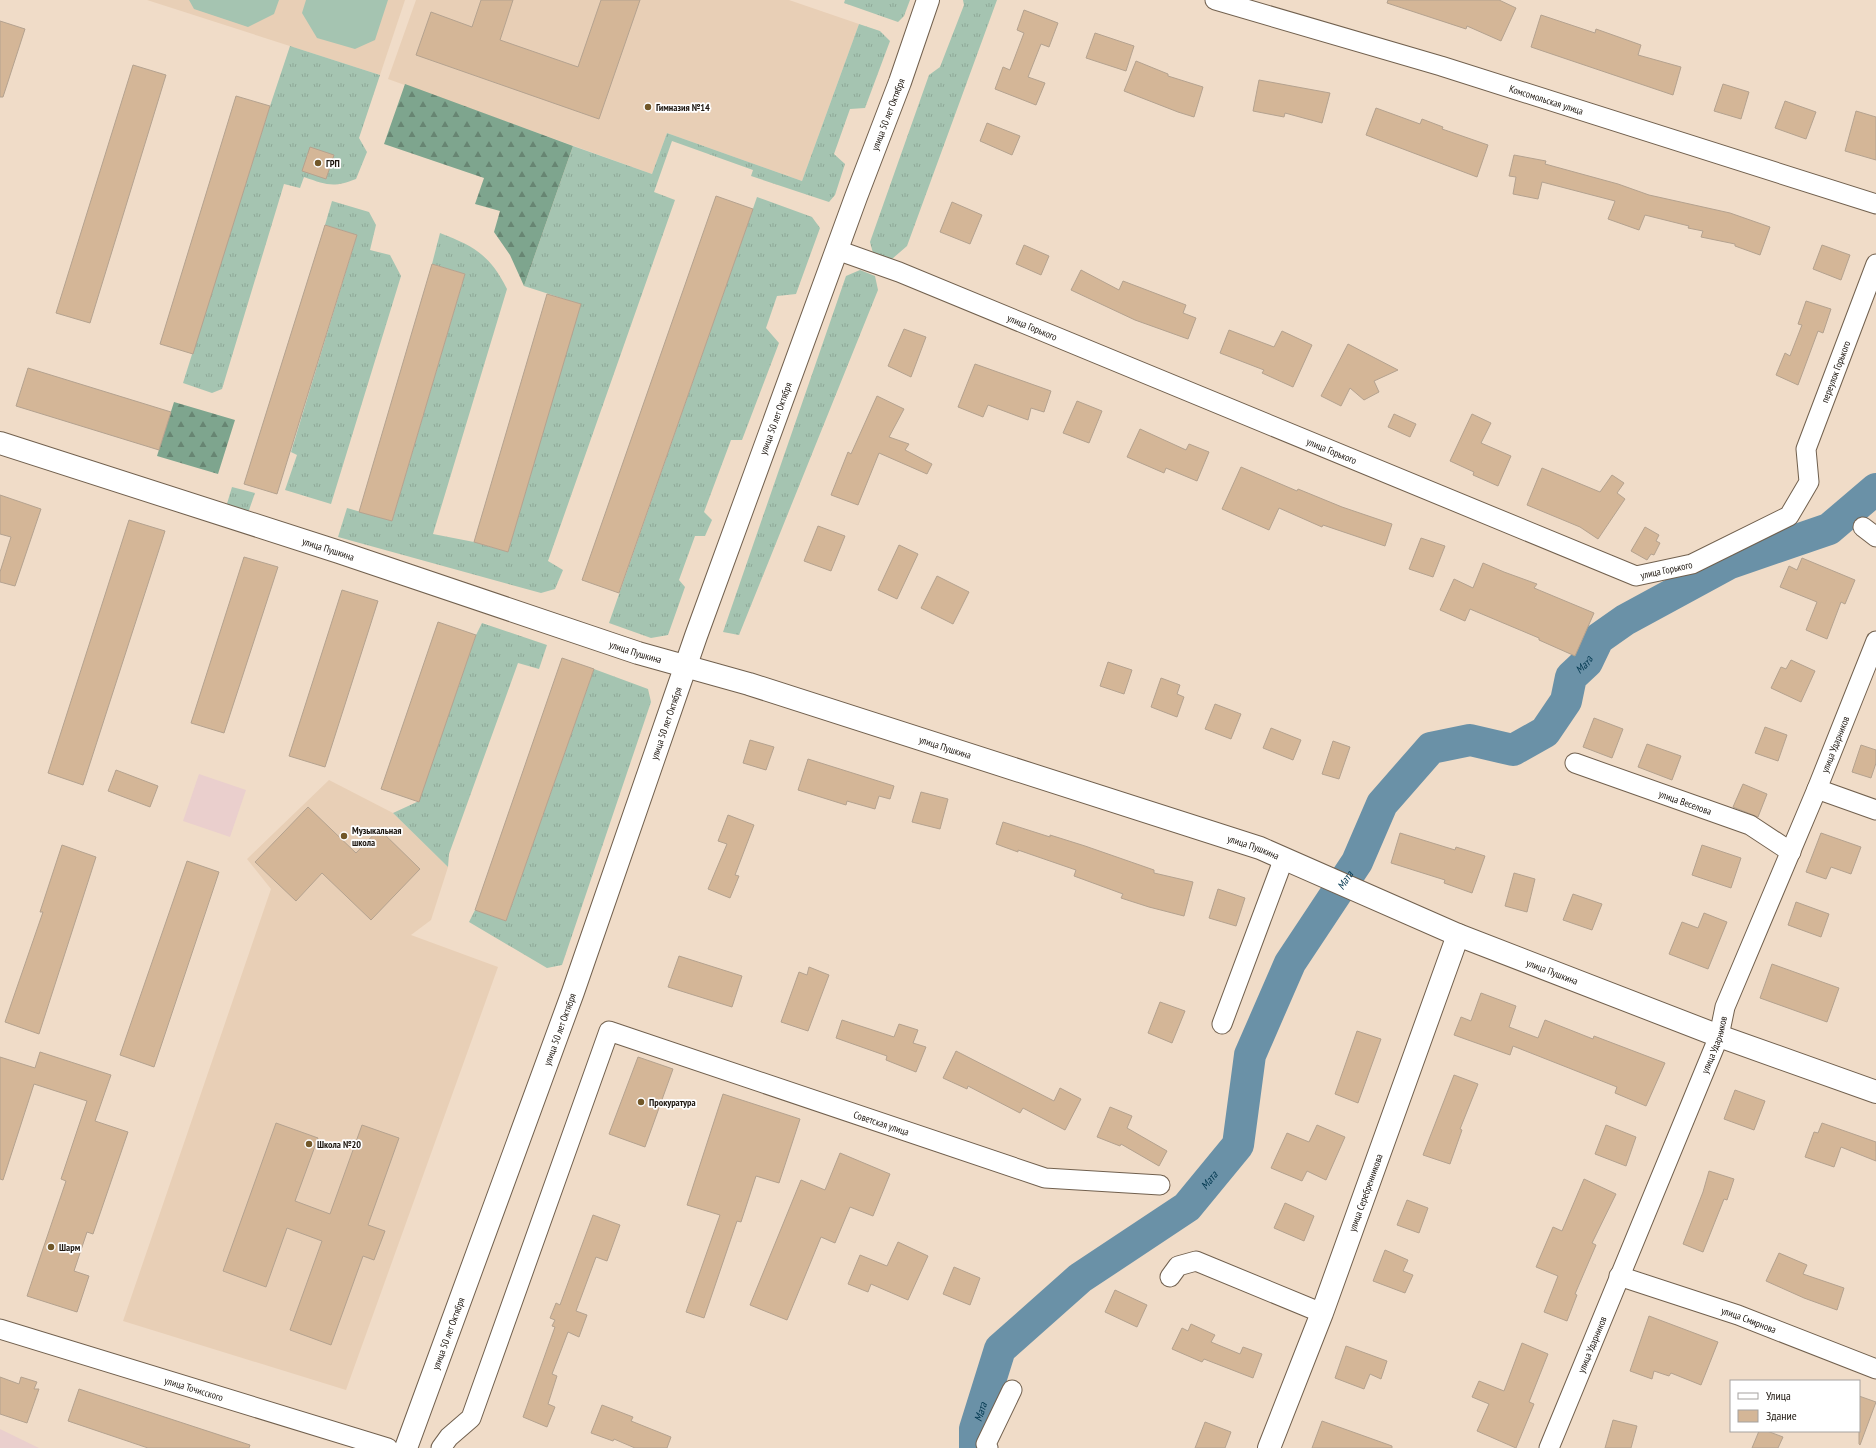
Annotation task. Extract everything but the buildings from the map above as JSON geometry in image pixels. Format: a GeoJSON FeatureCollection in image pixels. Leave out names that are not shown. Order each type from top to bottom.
{"type":"FeatureCollection","features":[{"type":"Feature","properties":{"kind":"main road","name":"улица 50 лет Октября"},"geometry":{"type":"LineString","coordinates":[[406,1448],[573,992],[686,667],[856,197],[900,82],[928,0]]}},
{"type":"Feature","properties":{"kind":"main road","name":"улица Пушкина"},"geometry":{"type":"LineString","coordinates":[[0,443],[339,552],[638,652],[749,684],[1260,848],[1384,901],[1458,935],[1719,1036],[1876,1092]]}},
{"type":"Feature","properties":{"kind":"main road","name":"улица Серебренникова"},"geometry":{"type":"LineString","coordinates":[[1269,1448],[1322,1313],[1458,935]]}},
{"type":"Feature","properties":{"kind":"street","name":"Комсомольская улица"},"geometry":{"type":"LineString","coordinates":[[1215,0],[1441,66],[1876,204]]}},
{"type":"Feature","properties":{"kind":"street","name":"улица Горького"},"geometry":{"type":"LineString","coordinates":[[838,250],[907,275],[1636,576],[1692,564],[1788,516],[1809,482]]}},
{"type":"Feature","properties":{"kind":"street","name":"переулок Горького"},"geometry":{"type":"LineString","coordinates":[[1809,482],[1806,449],[1876,264]]}},
{"type":"Feature","properties":{"kind":"street","name":"улица Ударников"},"geometry":{"type":"LineString","coordinates":[[1549,1448],[1719,1036],[1725,1007],[1817,789],[1876,641]]}},
{"type":"Feature","properties":{"kind":"street","name":"улица Веселова"},"geometry":{"type":"LineString","coordinates":[[1576,763],[1750,825],[1791,852]]}},
{"type":"Feature","properties":{"kind":"street"},"geometry":{"type":"LineString","coordinates":[[1817,789],[1876,810]]}},
{"type":"Feature","properties":{"kind":"street"},"geometry":{"type":"LineString","coordinates":[[1222,1024],[1284,858]]}},
{"type":"Feature","properties":{"kind":"street","name":"Советская улица"},"geometry":{"type":"LineString","coordinates":[[441,1448],[471,1418],[609,1032],[1045,1178],[1160,1185]]}},
{"type":"Feature","properties":{"kind":"street"},"geometry":{"type":"LineString","coordinates":[[1170,1277],[1178,1266],[1196,1261],[1322,1313]]}},
{"type":"Feature","properties":{"kind":"street","name":"улица Смирнова"},"geometry":{"type":"LineString","coordinates":[[1619,1276],[1738,1315],[1876,1369]]}},
{"type":"Feature","properties":{"kind":"street","name":"улица Точисского"},"geometry":{"type":"LineString","coordinates":[[0,1329],[388,1448]]}},
{"type":"Feature","properties":{"kind":"street"},"geometry":{"type":"LineString","coordinates":[[988,1448],[986,1444],[1012,1390]]}},
{"type":"Feature","properties":{"kind":"shaded area"},"geometry":{"type":"Polygon","coordinates":[[[147,0],[405,0],[380,75],[147,0]]]}},
{"type":"Feature","properties":{"kind":"shaded area","name":"Гимназия №14"},"geometry":{"type":"Polygon","coordinates":[[[416,0],[789,0],[859,24],[802,181],[667,133],[652,174],[388,79],[416,0]]]}},
{"type":"Feature","properties":{"kind":"shaded area"},"geometry":{"type":"Polygon","coordinates":[[[199,774],[246,790],[230,837],[183,821],[199,774]]]}},
{"type":"Feature","properties":{"kind":"shaded area","name":"Школа №20"},"geometry":{"type":"Polygon","coordinates":[[[329,780],[393,813],[448,867],[431,920],[411,935],[498,967],[346,1390],[123,1321],[271,889],[247,859],[329,780]]]}},
{"type":"Feature","properties":{"kind":"shaded area"},"geometry":{"type":"Polygon","coordinates":[[[0,1429],[39,1448],[0,1448],[0,1429]]]}},
{"type":"Feature","properties":{"kind":"green space"},"geometry":{"type":"Polygon","coordinates":[[[189,0],[279,0],[274,14],[248,27],[194,9],[189,0]]]}},
{"type":"Feature","properties":{"kind":"green space"},"geometry":{"type":"Polygon","coordinates":[[[306,0],[388,0],[375,40],[355,49],[317,38],[302,13],[306,0]]]}},
{"type":"Feature","properties":{"kind":"green space"},"geometry":{"type":"Polygon","coordinates":[[[845,0],[910,0],[904,16],[898,22],[844,3],[845,0]]]}},
{"type":"Feature","properties":{"kind":"green space"},"geometry":{"type":"Polygon","coordinates":[[[963,0],[997,0],[907,246],[892,259],[873,253],[870,242],[929,75],[940,67],[964,5],[963,0]]]}},
{"type":"Feature","properties":{"kind":"green space"},"geometry":{"type":"Polygon","coordinates":[[[859,24],[880,31],[890,41],[865,108],[850,109],[834,154],[845,164],[835,195],[829,202],[751,176],[753,170],[672,141],[654,192],[675,200],[548,561],[563,570],[555,589],[541,593],[338,537],[347,508],[392,521],[465,274],[432,264],[440,233],[472,247],[480,253],[501,277],[507,289],[433,534],[474,542],[508,552],[580,304],[524,286],[573,146],[652,174],[667,133],[802,181],[859,24]]]}},
{"type":"Feature","properties":{"kind":"green space"},"geometry":{"type":"Polygon","coordinates":[[[290,46],[380,75],[359,138],[367,152],[356,179],[341,184],[324,184],[304,177],[300,188],[284,184],[222,389],[212,393],[183,383],[290,46]]]}},
{"type":"Feature","properties":{"kind":"green space"},"geometry":{"type":"Polygon","coordinates":[[[405,84],[573,146],[524,286],[510,255],[494,232],[500,211],[475,204],[484,178],[384,144],[405,84]]]}},
{"type":"Feature","properties":{"kind":"green space"},"geometry":{"type":"Polygon","coordinates":[[[757,197],[812,217],[820,228],[796,294],[777,296],[766,328],[779,343],[742,440],[731,440],[704,512],[712,520],[705,536],[695,536],[679,580],[685,587],[668,635],[651,638],[609,623],[757,197]]]}},
{"type":"Feature","properties":{"kind":"green space"},"geometry":{"type":"Polygon","coordinates":[[[332,201],[369,212],[376,225],[370,250],[390,255],[401,276],[331,504],[285,490],[297,455],[291,452],[357,235],[325,225],[332,201]]]}},
{"type":"Feature","properties":{"kind":"green space"},"geometry":{"type":"Polygon","coordinates":[[[860,270],[875,276],[878,290],[739,635],[723,632],[846,276],[860,270]]]}},
{"type":"Feature","properties":{"kind":"green space"},"geometry":{"type":"Polygon","coordinates":[[[174,402],[235,420],[218,474],[157,456],[174,402]]]}},
{"type":"Feature","properties":{"kind":"green space"},"geometry":{"type":"Polygon","coordinates":[[[232,487],[255,493],[248,513],[226,507],[232,487]]]}},
{"type":"Feature","properties":{"kind":"green space"},"geometry":{"type":"Polygon","coordinates":[[[482,623],[547,645],[539,669],[518,663],[449,854],[448,867],[393,813],[419,801],[476,635],[482,623]]]}},
{"type":"Feature","properties":{"kind":"green space"},"geometry":{"type":"Polygon","coordinates":[[[594,669],[648,689],[651,702],[562,965],[547,968],[469,922],[475,910],[506,921],[594,669]]]}},
{"type":"Feature","properties":{"kind":"waterway","name":"Мата"},"geometry":{"type":"LineString","coordinates":[[975,1448],[975,1429],[1000,1349],[1080,1278],[1187,1207],[1238,1145],[1250,1055],[1290,963],[1357,862],[1382,804],[1431,748],[1470,740],[1513,750],[1545,732],[1566,701],[1571,677],[1587,662],[1598,639],[1625,620],[1730,563],[1829,529],[1876,489]]}},
{"type":"Feature","properties":{"kind":"place","name":"Гимназия №14"},"geometry":{"type":"Point","coordinates":[648,107]}},
{"type":"Feature","properties":{"kind":"place","name":"ГРП"},"geometry":{"type":"Point","coordinates":[318,163]}},
{"type":"Feature","properties":{"kind":"place","name":"Музыкальная школа"},"geometry":{"type":"Point","coordinates":[344,836]}},
{"type":"Feature","properties":{"kind":"place","name":"Прокуратура"},"geometry":{"type":"Point","coordinates":[641,1102]}},
{"type":"Feature","properties":{"kind":"place","name":"Школа №20"},"geometry":{"type":"Point","coordinates":[309,1144]}},
{"type":"Feature","properties":{"kind":"place","name":"Шарм"},"geometry":{"type":"Point","coordinates":[51,1247]}}]}
